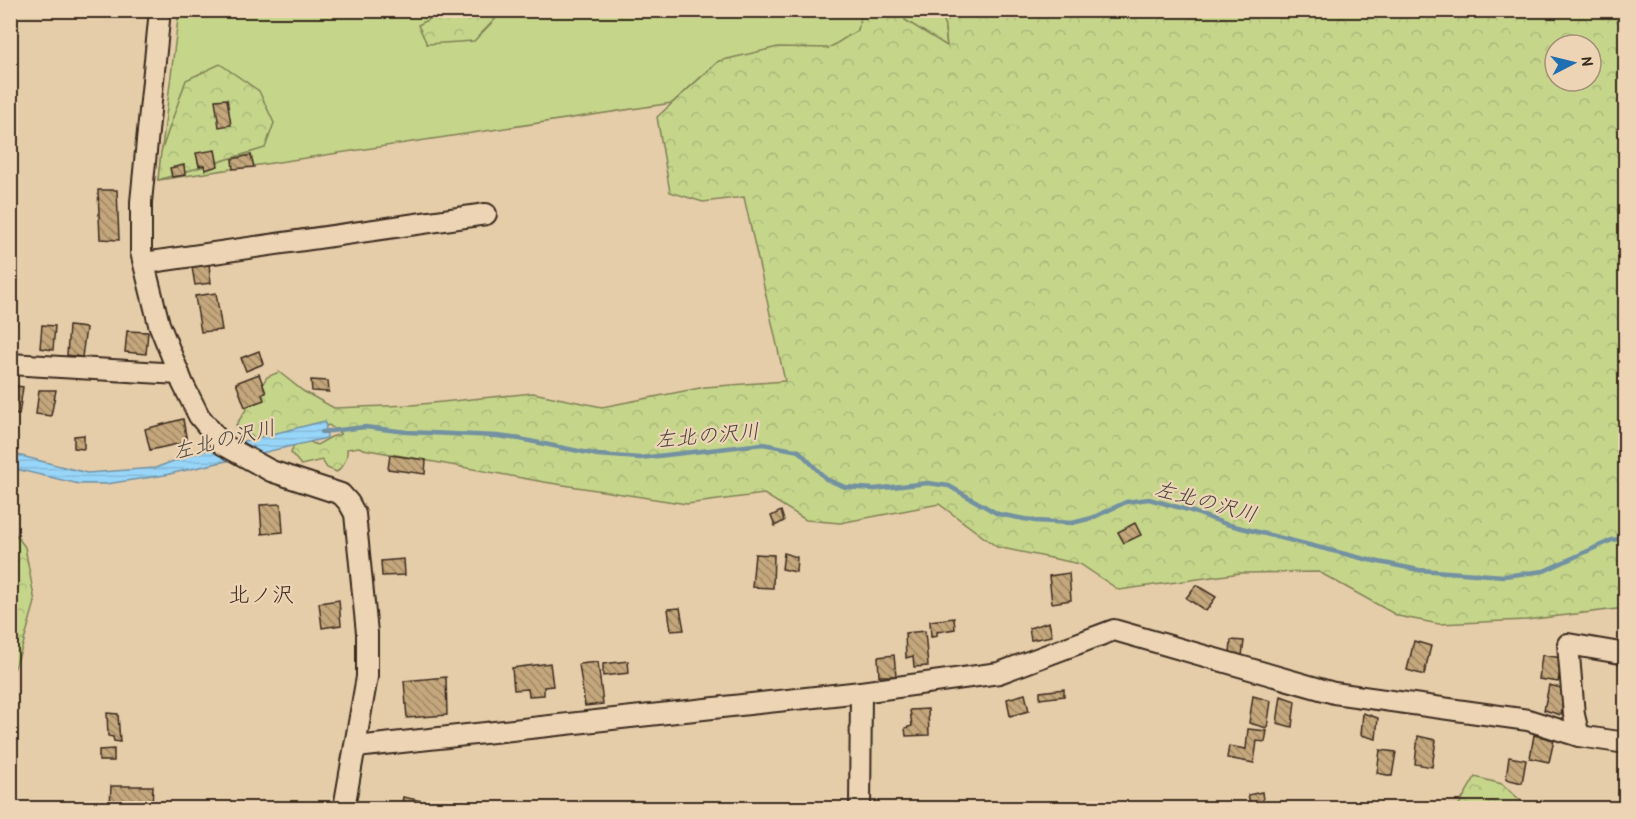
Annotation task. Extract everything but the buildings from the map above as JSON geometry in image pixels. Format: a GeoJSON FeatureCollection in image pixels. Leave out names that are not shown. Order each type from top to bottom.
{"type":"FeatureCollection","features":[{"type":"Feature","properties":{"kind":"street"},"geometry":{"type":"LineString","coordinates":[[160,10],[141,202],[141,252],[159,324],[199,416],[226,446],[271,471],[341,494],[356,514],[367,633],[367,677],[344,808]]}},
{"type":"Feature","properties":{"kind":"street"},"geometry":{"type":"LineString","coordinates":[[144,263],[486,214]]}},
{"type":"Feature","properties":{"kind":"street"},"geometry":{"type":"LineString","coordinates":[[10,364],[179,374]]}},
{"type":"Feature","properties":{"kind":"street"},"geometry":{"type":"LineString","coordinates":[[356,747],[861,692],[999,673],[1114,630],[1334,693],[1528,720],[1580,736],[1626,743]]}},
{"type":"Feature","properties":{"kind":"street"},"geometry":{"type":"LineString","coordinates":[[1580,736],[1574,715],[1568,644],[1626,654]]}},
{"type":"Feature","properties":{"kind":"street"},"geometry":{"type":"LineString","coordinates":[[860,808],[861,692]]}},
{"type":"Feature","properties":{"kind":"green space"},"geometry":{"type":"Polygon","coordinates":[[[179,11],[943,11],[947,46],[719,61],[672,103],[158,180],[179,11]]]}},
{"type":"Feature","properties":{"kind":"green space"},"geometry":{"type":"Polygon","coordinates":[[[444,11],[503,11],[474,41],[427,44],[418,25],[444,11]]]}},
{"type":"Feature","properties":{"kind":"green space"},"geometry":{"type":"Polygon","coordinates":[[[862,11],[904,11],[905,20],[947,46],[943,11],[1625,11],[1625,608],[1526,620],[1439,624],[1398,616],[1319,572],[1241,573],[1119,590],[1080,564],[997,547],[939,504],[840,523],[806,520],[764,494],[687,504],[544,482],[359,447],[347,449],[345,461],[337,472],[327,468],[322,460],[301,465],[291,453],[295,441],[305,440],[317,445],[341,434],[329,425],[268,448],[236,425],[267,377],[279,372],[303,391],[334,408],[412,405],[533,393],[602,407],[705,387],[785,381],[744,197],[703,202],[670,192],[657,117],[719,61],[778,47],[829,48],[858,30],[862,11]]]}},
{"type":"Feature","properties":{"kind":"green space"},"geometry":{"type":"Polygon","coordinates":[[[220,64],[259,91],[274,123],[265,148],[158,180],[161,152],[186,80],[220,64]]]}},
{"type":"Feature","properties":{"kind":"green space"},"geometry":{"type":"Polygon","coordinates":[[[11,528],[25,547],[35,602],[11,677],[11,528]]]}},
{"type":"Feature","properties":{"kind":"green space"},"geometry":{"type":"Polygon","coordinates":[[[1475,777],[1502,784],[1529,808],[1457,808],[1475,777]]]}},
{"type":"Feature","properties":{"kind":"water"},"geometry":{"type":"Polygon","coordinates":[[[325,421],[327,438],[165,475],[106,484],[79,484],[11,468],[10,453],[87,473],[155,468],[195,453],[325,421]]]}},
{"type":"Feature","properties":{"kind":"waterway","name":"左北の沢川"},"geometry":{"type":"LineString","coordinates":[[322,432],[365,427],[407,432],[497,436],[598,455],[640,458],[763,444],[799,451],[826,479],[845,487],[874,489],[928,483],[949,486],[998,514],[1035,521],[1072,523],[1092,518],[1126,502],[1149,499],[1226,524],[1369,560],[1419,570],[1504,576],[1544,571],[1612,540],[1626,538]]}},
{"type":"Feature","properties":{"kind":"district","name":"北ノ沢"},"geometry":{"type":"Point","coordinates":[261,594]}}]}
